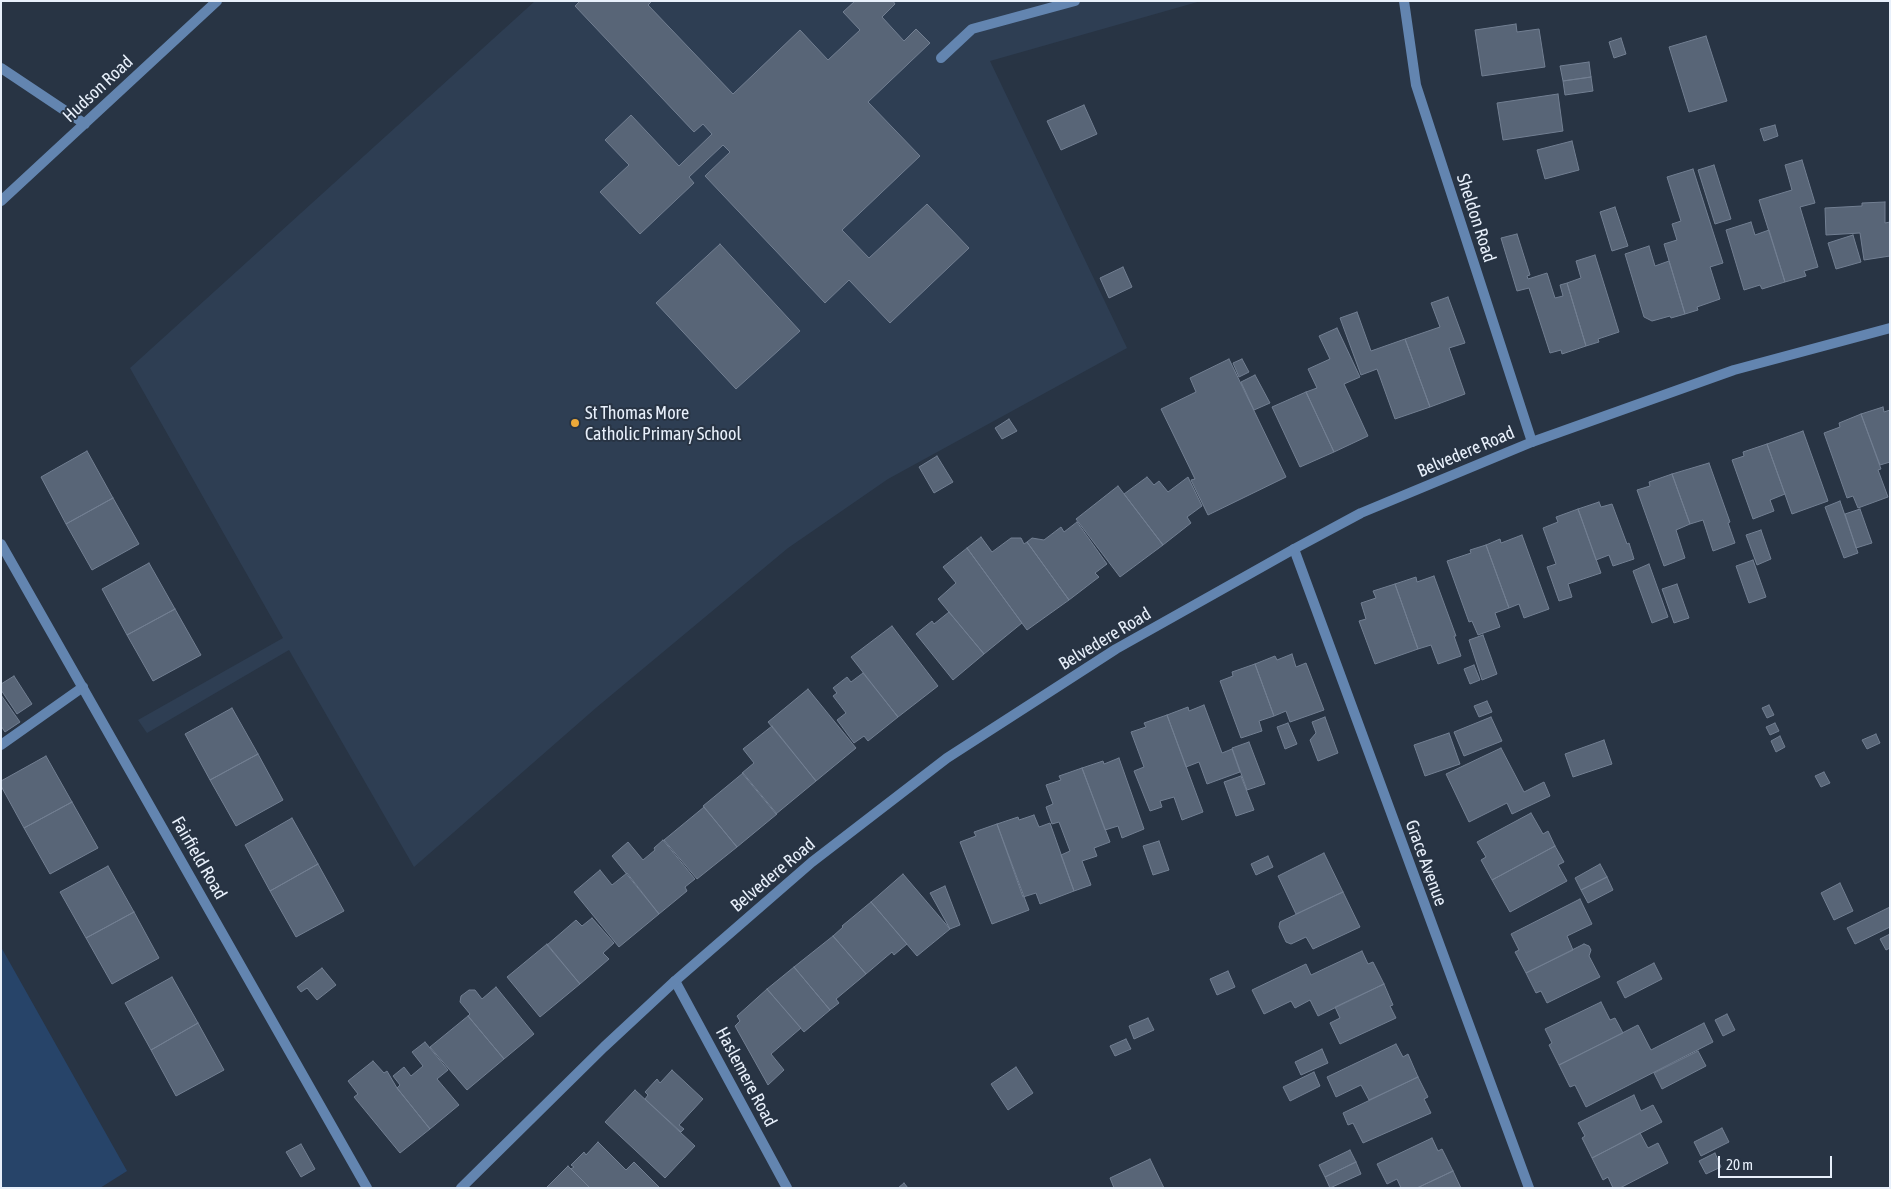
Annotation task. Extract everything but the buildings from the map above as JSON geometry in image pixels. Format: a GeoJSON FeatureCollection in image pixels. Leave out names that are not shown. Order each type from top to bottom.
{"type":"FeatureCollection","features":[{"type":"Feature","properties":{"kind":"street","name":"Hudson Road"},"geometry":{"type":"LineString","coordinates":[[1,201],[217,1]]}},
{"type":"Feature","properties":{"kind":"street"},"geometry":{"type":"LineString","coordinates":[[942,58],[972,29],[1074,1]]}},
{"type":"Feature","properties":{"kind":"street","name":"Sheldon Road"},"geometry":{"type":"LineString","coordinates":[[1404,1],[1416,85],[1532,442]]}},
{"type":"Feature","properties":{"kind":"street"},"geometry":{"type":"LineString","coordinates":[[1,68],[85,124]]}},
{"type":"Feature","properties":{"kind":"street","name":"Belvedere Road"},"geometry":{"type":"LineString","coordinates":[[461,1188],[604,1047],[675,981],[812,862],[947,758],[1116,649],[1294,549],[1361,514],[1532,442],[1734,370],[1890,328]]}},
{"type":"Feature","properties":{"kind":"street","name":"Fairfield Road"},"geometry":{"type":"LineString","coordinates":[[1,544],[367,1188]]}},
{"type":"Feature","properties":{"kind":"street","name":"Grace Avenue"},"geometry":{"type":"LineString","coordinates":[[1294,549],[1529,1188]]}},
{"type":"Feature","properties":{"kind":"street"},"geometry":{"type":"LineString","coordinates":[[1,745],[83,687]]}},
{"type":"Feature","properties":{"kind":"street","name":"Haslemere Road"},"geometry":{"type":"LineString","coordinates":[[675,981],[788,1188]]}},
{"type":"Feature","properties":{"kind":"shaded area","name":"St Thomas More Catholic Primary School"},"geometry":{"type":"Polygon","coordinates":[[[535,1],[1201,1],[990,61],[1127,348],[888,479],[788,548],[597,707],[414,867],[289,650],[147,733],[138,720],[283,638],[130,368],[535,1]]]}},
{"type":"Feature","properties":{"kind":"shaded area"},"geometry":{"type":"Polygon","coordinates":[[[1,947],[127,1171],[100,1188],[1,1188],[1,947]]]}},
{"type":"Feature","properties":{"kind":"place","name":"St Thomas More Catholic Primary School"},"geometry":{"type":"Point","coordinates":[575,423]}}]}
